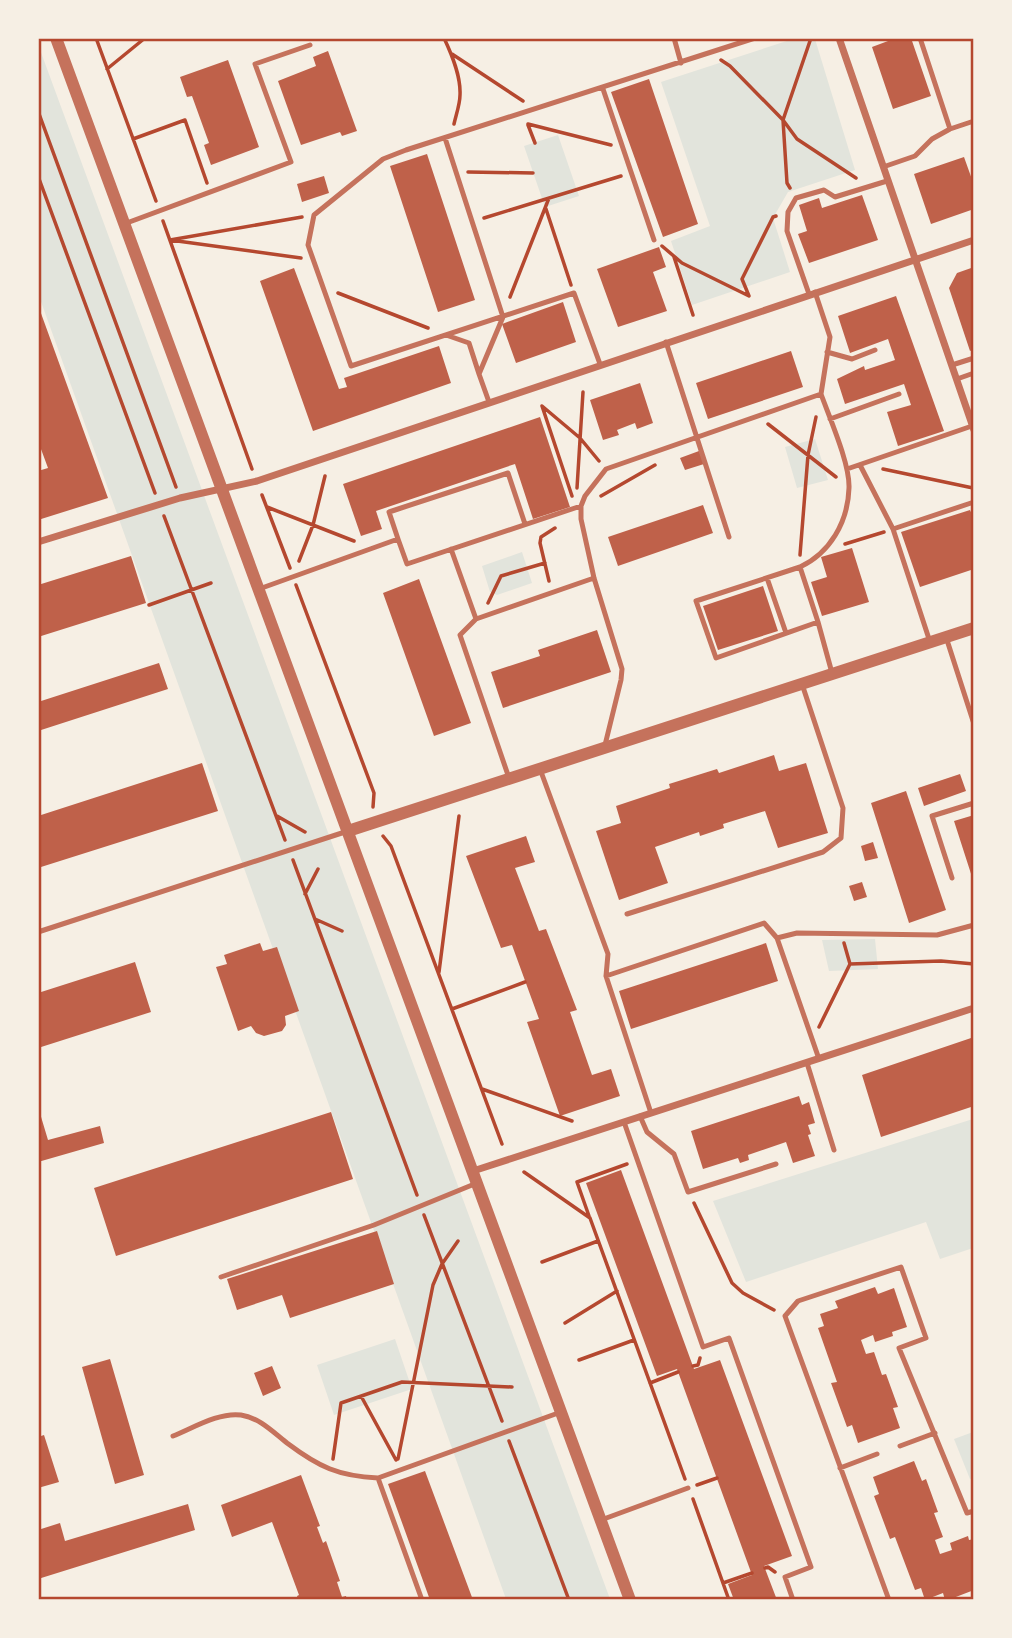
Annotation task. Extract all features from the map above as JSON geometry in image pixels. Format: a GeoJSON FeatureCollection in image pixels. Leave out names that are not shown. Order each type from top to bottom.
{"type":"FeatureCollection","features":[{"type":"Feature","properties":{"kind":"street"},"geometry":{"type":"LineString","coordinates":[[56,38],[630,1600]]}},
{"type":"Feature","properties":{"kind":"street"},"geometry":{"type":"LineString","coordinates":[[839,38],[973,428]]}},
{"type":"Feature","properties":{"kind":"street"},"geometry":{"type":"LineString","coordinates":[[38,542],[180,498],[257,481],[974,240]]}},
{"type":"Feature","properties":{"kind":"street"},"geometry":{"type":"LineString","coordinates":[[348,831],[974,628]]}},
{"type":"Feature","properties":{"kind":"street"},"geometry":{"type":"LineString","coordinates":[[475,1177],[640,1116],[974,1008]]}},
{"type":"Feature","properties":{"kind":"lane"},"geometry":{"type":"LineString","coordinates":[[674,38],[681,63]]}},
{"type":"Feature","properties":{"kind":"lane"},"geometry":{"type":"LineString","coordinates":[[600,365],[574,293],[351,366],[308,245],[314,215],[383,159],[755,38]]}},
{"type":"Feature","properties":{"kind":"lane"},"geometry":{"type":"LineString","coordinates":[[920,38],[950,129]]}},
{"type":"Feature","properties":{"kind":"lane"},"geometry":{"type":"LineString","coordinates":[[124,224],[291,162],[256,64],[310,45]]}},
{"type":"Feature","properties":{"kind":"lane"},"geometry":{"type":"LineString","coordinates":[[603,89],[654,240]]}},
{"type":"Feature","properties":{"kind":"lane"},"geometry":{"type":"LineString","coordinates":[[883,167],[915,156],[932,139],[950,129],[974,121]]}},
{"type":"Feature","properties":{"kind":"lane"},"geometry":{"type":"LineString","coordinates":[[448,137],[503,317],[479,373]]}},
{"type":"Feature","properties":{"kind":"lane"},"geometry":{"type":"LineString","coordinates":[[818,622],[716,658],[696,601],[813,561],[836,536],[846,511],[850,487],[821,394],[830,337],[788,231],[788,212],[796,198],[824,190],[835,198],[887,181]]}},
{"type":"Feature","properties":{"kind":"lane"},"geometry":{"type":"LineString","coordinates":[[444,335],[469,343],[489,402]]}},
{"type":"Feature","properties":{"kind":"lane"},"geometry":{"type":"LineString","coordinates":[[666,342],[729,537]]}},
{"type":"Feature","properties":{"kind":"lane"},"geometry":{"type":"LineString","coordinates":[[827,352],[852,359],[875,351]]}},
{"type":"Feature","properties":{"kind":"lane"},"geometry":{"type":"LineString","coordinates":[[952,365],[974,358]]}},
{"type":"Feature","properties":{"kind":"lane"},"geometry":{"type":"LineString","coordinates":[[957,379],[974,373]]}},
{"type":"Feature","properties":{"kind":"lane"},"geometry":{"type":"LineString","coordinates":[[525,524],[508,472],[389,512],[407,564],[579,507],[606,468],[821,394]]}},
{"type":"Feature","properties":{"kind":"lane"},"geometry":{"type":"LineString","coordinates":[[830,419],[899,394]]}},
{"type":"Feature","properties":{"kind":"lane"},"geometry":{"type":"LineString","coordinates":[[846,469],[973,428]]}},
{"type":"Feature","properties":{"kind":"lane"},"geometry":{"type":"LineString","coordinates":[[860,465],[893,529],[930,642]]}},
{"type":"Feature","properties":{"kind":"lane"},"geometry":{"type":"LineString","coordinates":[[893,529],[974,502]]}},
{"type":"Feature","properties":{"kind":"lane"},"geometry":{"type":"LineString","coordinates":[[579,507],[594,579],[622,668],[604,748]]}},
{"type":"Feature","properties":{"kind":"lane"},"geometry":{"type":"LineString","coordinates":[[259,589],[398,539]]}},
{"type":"Feature","properties":{"kind":"lane"},"geometry":{"type":"LineString","coordinates":[[452,549],[476,619]]}},
{"type":"Feature","properties":{"kind":"lane"},"geometry":{"type":"LineString","coordinates":[[800,567],[833,674]]}},
{"type":"Feature","properties":{"kind":"lane"},"geometry":{"type":"LineString","coordinates":[[767,578],[786,633]]}},
{"type":"Feature","properties":{"kind":"lane"},"geometry":{"type":"LineString","coordinates":[[509,778],[460,635],[476,619],[594,579]]}},
{"type":"Feature","properties":{"kind":"lane"},"geometry":{"type":"LineString","coordinates":[[946,637],[974,724]]}},
{"type":"Feature","properties":{"kind":"lane"},"geometry":{"type":"LineString","coordinates":[[627,914],[823,852],[841,838],[843,808],[802,684]]}},
{"type":"Feature","properties":{"kind":"lane"},"geometry":{"type":"LineString","coordinates":[[540,769],[608,954],[606,976],[651,1113]]}},
{"type":"Feature","properties":{"kind":"lane"},"geometry":{"type":"LineString","coordinates":[[952,878],[932,816],[974,803]]}},
{"type":"Feature","properties":{"kind":"lane"},"geometry":{"type":"LineString","coordinates":[[38,932],[348,831]]}},
{"type":"Feature","properties":{"kind":"lane"},"geometry":{"type":"LineString","coordinates":[[606,976],[764,923],[777,938],[819,1059]]}},
{"type":"Feature","properties":{"kind":"lane"},"geometry":{"type":"LineString","coordinates":[[777,938],[797,933],[937,935],[974,925]]}},
{"type":"Feature","properties":{"kind":"lane"},"geometry":{"type":"LineString","coordinates":[[807,1063],[834,1150]]}},
{"type":"Feature","properties":{"kind":"lane"},"geometry":{"type":"LineString","coordinates":[[640,1116],[647,1132],[674,1154],[688,1192],[776,1164]]}},
{"type":"Feature","properties":{"kind":"lane"},"geometry":{"type":"LineString","coordinates":[[624,1122],[703,1347],[729,1338],[811,1567],[785,1577],[793,1600]]}},
{"type":"Feature","properties":{"kind":"lane"},"geometry":{"type":"LineString","coordinates":[[221,1277],[374,1225],[475,1177]]}},
{"type":"Feature","properties":{"kind":"lane"},"geometry":{"type":"LineString","coordinates":[[889,1600],[785,1315],[798,1301],[901,1267],[926,1338],[899,1348],[967,1513],[974,1511]]}},
{"type":"Feature","properties":{"kind":"lane"},"geometry":{"type":"LineString","coordinates":[[173,1436],[219,1418],[239,1415],[258,1420],[302,1454],[332,1471],[354,1477],[378,1478],[561,1412]]}},
{"type":"Feature","properties":{"kind":"lane"},"geometry":{"type":"LineString","coordinates":[[900,1446],[935,1433]]}},
{"type":"Feature","properties":{"kind":"lane"},"geometry":{"type":"LineString","coordinates":[[840,1468],[877,1454]]}},
{"type":"Feature","properties":{"kind":"lane"},"geometry":{"type":"LineString","coordinates":[[378,1478],[422,1600]]}},
{"type":"Feature","properties":{"kind":"lane"},"geometry":{"type":"LineString","coordinates":[[601,1520],[688,1488]]}},
{"type":"Feature","properties":{"kind":"path"},"geometry":{"type":"LineString","coordinates":[[96,38],[252,468]]}},
{"type":"Feature","properties":{"kind":"path"},"geometry":{"type":"LineString","coordinates":[[107,69],[145,38]]}},
{"type":"Feature","properties":{"kind":"path"},"geometry":{"type":"LineString","coordinates":[[444,38],[452,54],[461,97],[448,137]]}},
{"type":"Feature","properties":{"kind":"path"},"geometry":{"type":"LineString","coordinates":[[796,198],[787,183],[783,120],[811,38]]}},
{"type":"Feature","properties":{"kind":"path"},"geometry":{"type":"LineString","coordinates":[[452,54],[534,110]]}},
{"type":"Feature","properties":{"kind":"path"},"geometry":{"type":"LineString","coordinates":[[710,54],[730,66],[783,120],[797,139],[869,187]]}},
{"type":"Feature","properties":{"kind":"path"},"geometry":{"type":"LineString","coordinates":[[38,111],[176,487]]}},
{"type":"Feature","properties":{"kind":"path"},"geometry":{"type":"LineString","coordinates":[[525,117],[535,143]]}},
{"type":"Feature","properties":{"kind":"path"},"geometry":{"type":"LineString","coordinates":[[133,139],[185,120],[210,192]]}},
{"type":"Feature","properties":{"kind":"path"},"geometry":{"type":"LineString","coordinates":[[528,124],[616,147]]}},
{"type":"Feature","properties":{"kind":"path"},"geometry":{"type":"LineString","coordinates":[[460,172],[533,173]]}},
{"type":"Feature","properties":{"kind":"path"},"geometry":{"type":"LineString","coordinates":[[472,222],[631,173]]}},
{"type":"Feature","properties":{"kind":"path"},"geometry":{"type":"LineString","coordinates":[[38,176],[152,484]]}},
{"type":"Feature","properties":{"kind":"path"},"geometry":{"type":"LineString","coordinates":[[507,306],[549,198]]}},
{"type":"Feature","properties":{"kind":"path"},"geometry":{"type":"LineString","coordinates":[[545,207],[574,293]]}},
{"type":"Feature","properties":{"kind":"path"},"geometry":{"type":"LineString","coordinates":[[654,240],[682,263],[749,296],[743,279],[773,217],[788,212]]}},
{"type":"Feature","properties":{"kind":"path"},"geometry":{"type":"LineString","coordinates":[[170,240],[314,215]]}},
{"type":"Feature","properties":{"kind":"path"},"geometry":{"type":"LineString","coordinates":[[170,240],[313,260]]}},
{"type":"Feature","properties":{"kind":"path"},"geometry":{"type":"LineString","coordinates":[[673,255],[693,315]]}},
{"type":"Feature","properties":{"kind":"path"},"geometry":{"type":"LineString","coordinates":[[323,287],[444,335]]}},
{"type":"Feature","properties":{"kind":"path"},"geometry":{"type":"LineString","coordinates":[[579,507],[583,392]]}},
{"type":"Feature","properties":{"kind":"path"},"geometry":{"type":"LineString","coordinates":[[800,567],[808,455],[821,394]]}},
{"type":"Feature","properties":{"kind":"path"},"geometry":{"type":"LineString","coordinates":[[579,507],[542,406],[580,438],[606,468]]}},
{"type":"Feature","properties":{"kind":"path"},"geometry":{"type":"LineString","coordinates":[[758,416],[850,487]]}},
{"type":"Feature","properties":{"kind":"path"},"geometry":{"type":"LineString","coordinates":[[597,498],[657,464],[673,446]]}},
{"type":"Feature","properties":{"kind":"path"},"geometry":{"type":"LineString","coordinates":[[860,465],[973,488]]}},
{"type":"Feature","properties":{"kind":"path"},"geometry":{"type":"LineString","coordinates":[[293,577],[313,525],[325,476]]}},
{"type":"Feature","properties":{"kind":"path"},"geometry":{"type":"LineString","coordinates":[[262,495],[373,793],[373,807]]}},
{"type":"Feature","properties":{"kind":"path"},"geometry":{"type":"LineString","coordinates":[[266,507],[373,548]]}},
{"type":"Feature","properties":{"kind":"path"},"geometry":{"type":"LineString","coordinates":[[163,516],[284,836]]}},
{"type":"Feature","properties":{"kind":"path"},"geometry":{"type":"LineString","coordinates":[[552,593],[541,537],[560,525]]}},
{"type":"Feature","properties":{"kind":"path"},"geometry":{"type":"LineString","coordinates":[[826,549],[893,529]]}},
{"type":"Feature","properties":{"kind":"path"},"geometry":{"type":"LineString","coordinates":[[486,605],[501,576],[545,563]]}},
{"type":"Feature","properties":{"kind":"path"},"geometry":{"type":"LineString","coordinates":[[149,605],[211,583]]}},
{"type":"Feature","properties":{"kind":"path"},"geometry":{"type":"LineString","coordinates":[[276,816],[304,832]]}},
{"type":"Feature","properties":{"kind":"path"},"geometry":{"type":"LineString","coordinates":[[439,974],[458,816]]}},
{"type":"Feature","properties":{"kind":"path"},"geometry":{"type":"LineString","coordinates":[[383,836],[391,846],[502,1144]]}},
{"type":"Feature","properties":{"kind":"path"},"geometry":{"type":"LineString","coordinates":[[293,861],[417,1196]]}},
{"type":"Feature","properties":{"kind":"path"},"geometry":{"type":"LineString","coordinates":[[305,894],[318,869]]}},
{"type":"Feature","properties":{"kind":"path"},"geometry":{"type":"LineString","coordinates":[[315,919],[342,931]]}},
{"type":"Feature","properties":{"kind":"path"},"geometry":{"type":"LineString","coordinates":[[818,1029],[850,964],[841,934]]}},
{"type":"Feature","properties":{"kind":"path"},"geometry":{"type":"LineString","coordinates":[[850,964],[941,961],[974,964]]}},
{"type":"Feature","properties":{"kind":"path"},"geometry":{"type":"LineString","coordinates":[[452,1009],[525,982]]}},
{"type":"Feature","properties":{"kind":"path"},"geometry":{"type":"LineString","coordinates":[[481,1088],[572,1121]]}},
{"type":"Feature","properties":{"kind":"path"},"geometry":{"type":"LineString","coordinates":[[637,1161],[577,1182],[729,1600]]}},
{"type":"Feature","properties":{"kind":"path"},"geometry":{"type":"LineString","coordinates":[[524,1172],[590,1218]]}},
{"type":"Feature","properties":{"kind":"path"},"geometry":{"type":"LineString","coordinates":[[688,1192],[732,1283],[743,1293],[785,1315]]}},
{"type":"Feature","properties":{"kind":"path"},"geometry":{"type":"LineString","coordinates":[[423,1212],[502,1420]]}},
{"type":"Feature","properties":{"kind":"path"},"geometry":{"type":"LineString","coordinates":[[361,1396],[397,1462],[433,1285],[442,1264],[458,1241]]}},
{"type":"Feature","properties":{"kind":"path"},"geometry":{"type":"LineString","coordinates":[[542,1262],[598,1241]]}},
{"type":"Feature","properties":{"kind":"path"},"geometry":{"type":"LineString","coordinates":[[565,1323],[617,1291]]}},
{"type":"Feature","properties":{"kind":"path"},"geometry":{"type":"LineString","coordinates":[[579,1360],[634,1340]]}},
{"type":"Feature","properties":{"kind":"path"},"geometry":{"type":"LineString","coordinates":[[650,1383],[678,1372]]}},
{"type":"Feature","properties":{"kind":"path"},"geometry":{"type":"LineString","coordinates":[[332,1471],[341,1403],[402,1382],[512,1387]]}},
{"type":"Feature","properties":{"kind":"path"},"geometry":{"type":"LineString","coordinates":[[508,1439],[569,1600]]}},
{"type":"Feature","properties":{"kind":"path"},"geometry":{"type":"LineString","coordinates":[[688,1488],[717,1478]]}},
{"type":"Feature","properties":{"kind":"path"},"geometry":{"type":"LineString","coordinates":[[723,1583],[752,1573]]}},
{"type":"Feature","properties":{"kind":"shaded area"},"geometry":{"type":"Polygon","coordinates":[[[793,39],[815,39],[855,170],[788,192],[773,218],[790,272],[692,305],[671,241],[710,226],[661,82],[793,39]]]}},
{"type":"Feature","properties":{"kind":"shaded area"},"geometry":{"type":"Polygon","coordinates":[[[39,47],[610,1599],[506,1599],[39,296],[39,47]]]}},
{"type":"Feature","properties":{"kind":"shaded area"},"geometry":{"type":"Polygon","coordinates":[[[558,135],[579,196],[545,207],[524,146],[558,135]]]}},
{"type":"Feature","properties":{"kind":"shaded area"},"geometry":{"type":"Polygon","coordinates":[[[815,439],[828,480],[797,488],[785,447],[815,439]]]}},
{"type":"Feature","properties":{"kind":"shaded area"},"geometry":{"type":"Polygon","coordinates":[[[522,552],[532,583],[497,595],[490,592],[482,566],[522,552]]]}},
{"type":"Feature","properties":{"kind":"shaded area"},"geometry":{"type":"Polygon","coordinates":[[[875,939],[878,969],[829,971],[822,940],[875,939]]]}},
{"type":"Feature","properties":{"kind":"shaded area"},"geometry":{"type":"Polygon","coordinates":[[[973,1119],[973,1248],[940,1259],[926,1222],[746,1282],[713,1201],[973,1119]]]}},
{"type":"Feature","properties":{"kind":"shaded area"},"geometry":{"type":"Polygon","coordinates":[[[395,1339],[412,1389],[334,1415],[317,1365],[395,1339]]]}},
{"type":"Feature","properties":{"kind":"shaded area"},"geometry":{"type":"Polygon","coordinates":[[[973,1432],[973,1478],[970,1479],[954,1439],[973,1432]]]}},
{"type":"Feature","properties":{"kind":"building"},"geometry":{"type":"Polygon","coordinates":[[[896,38],[911,38],[931,96],[893,109],[872,47],[896,38]]]}},
{"type":"Feature","properties":{"kind":"building"},"geometry":{"type":"Polygon","coordinates":[[[328,51],[357,131],[342,136],[340,132],[301,145],[278,81],[316,66],[313,57],[328,51]]]}},
{"type":"Feature","properties":{"kind":"building"},"geometry":{"type":"Polygon","coordinates":[[[228,60],[259,147],[211,165],[204,145],[209,143],[192,96],[187,97],[180,77],[228,60]]]}},
{"type":"Feature","properties":{"kind":"building"},"geometry":{"type":"Polygon","coordinates":[[[649,79],[698,224],[663,237],[611,92],[649,79]]]}},
{"type":"Feature","properties":{"kind":"building"},"geometry":{"type":"Polygon","coordinates":[[[427,154],[475,300],[438,312],[390,166],[427,154]]]}},
{"type":"Feature","properties":{"kind":"building"},"geometry":{"type":"Polygon","coordinates":[[[964,157],[974,185],[974,209],[931,224],[914,174],[964,157]]]}},
{"type":"Feature","properties":{"kind":"building"},"geometry":{"type":"Polygon","coordinates":[[[324,176],[329,193],[302,202],[297,184],[324,176]]]}},
{"type":"Feature","properties":{"kind":"building"},"geometry":{"type":"Polygon","coordinates":[[[862,195],[878,240],[809,263],[798,234],[807,231],[799,205],[819,198],[822,208],[862,195]]]}},
{"type":"Feature","properties":{"kind":"building"},"geometry":{"type":"Polygon","coordinates":[[[659,247],[666,267],[653,272],[667,311],[618,327],[597,269],[659,247]]]}},
{"type":"Feature","properties":{"kind":"building"},"geometry":{"type":"Polygon","coordinates":[[[974,267],[974,349],[970,351],[949,288],[957,273],[974,267]]]}},
{"type":"Feature","properties":{"kind":"building"},"geometry":{"type":"Polygon","coordinates":[[[294,268],[339,389],[347,387],[344,378],[439,346],[451,383],[313,431],[260,281],[294,268]]]}},
{"type":"Feature","properties":{"kind":"building"},"geometry":{"type":"Polygon","coordinates":[[[896,296],[944,431],[898,446],[887,412],[911,405],[904,384],[845,404],[837,379],[864,366],[865,370],[895,360],[888,339],[850,353],[838,316],[896,296]]]}},
{"type":"Feature","properties":{"kind":"building"},"geometry":{"type":"Polygon","coordinates":[[[563,302],[576,342],[516,363],[502,324],[563,302]]]}},
{"type":"Feature","properties":{"kind":"building"},"geometry":{"type":"Polygon","coordinates":[[[38,305],[108,498],[38,520],[38,471],[48,468],[38,441],[38,305]]]}},
{"type":"Feature","properties":{"kind":"building"},"geometry":{"type":"Polygon","coordinates":[[[791,351],[803,387],[708,419],[696,383],[791,351]]]}},
{"type":"Feature","properties":{"kind":"building"},"geometry":{"type":"Polygon","coordinates":[[[640,383],[653,423],[637,429],[635,423],[617,430],[619,435],[603,440],[590,400],[640,383]]]}},
{"type":"Feature","properties":{"kind":"building"},"geometry":{"type":"Polygon","coordinates":[[[540,417],[570,507],[533,519],[515,464],[376,511],[382,529],[361,536],[343,484],[540,417]]]}},
{"type":"Feature","properties":{"kind":"building"},"geometry":{"type":"Polygon","coordinates":[[[699,451],[704,464],[685,470],[680,458],[699,451]]]}},
{"type":"Feature","properties":{"kind":"building"},"geometry":{"type":"Polygon","coordinates":[[[703,505],[713,533],[618,566],[608,537],[703,505]]]}},
{"type":"Feature","properties":{"kind":"building"},"geometry":{"type":"Polygon","coordinates":[[[970,510],[974,519],[974,569],[920,587],[901,532],[970,510]]]}},
{"type":"Feature","properties":{"kind":"building"},"geometry":{"type":"Polygon","coordinates":[[[852,548],[869,602],[822,616],[811,582],[827,577],[821,557],[852,548]]]}},
{"type":"Feature","properties":{"kind":"building"},"geometry":{"type":"Polygon","coordinates":[[[131,556],[146,603],[38,637],[38,585],[131,556]]]}},
{"type":"Feature","properties":{"kind":"building"},"geometry":{"type":"Polygon","coordinates":[[[419,579],[471,723],[434,736],[383,593],[419,579]]]}},
{"type":"Feature","properties":{"kind":"building"},"geometry":{"type":"Polygon","coordinates":[[[763,586],[778,631],[718,650],[703,606],[763,586]]]}},
{"type":"Feature","properties":{"kind":"building"},"geometry":{"type":"Polygon","coordinates":[[[597,630],[611,672],[503,708],[491,672],[540,656],[538,650],[597,630]]]}},
{"type":"Feature","properties":{"kind":"building"},"geometry":{"type":"Polygon","coordinates":[[[159,663],[168,689],[38,731],[38,702],[159,663]]]}},
{"type":"Feature","properties":{"kind":"building"},"geometry":{"type":"Polygon","coordinates":[[[774,755],[779,771],[806,763],[828,833],[778,848],[765,811],[723,824],[724,828],[700,836],[699,832],[655,847],[668,883],[619,900],[596,831],[621,823],[616,806],[670,788],[669,784],[717,769],[719,773],[774,755]]]}},
{"type":"Feature","properties":{"kind":"building"},"geometry":{"type":"Polygon","coordinates":[[[202,763],[218,811],[41,867],[38,859],[38,816],[202,763]]]}},
{"type":"Feature","properties":{"kind":"building"},"geometry":{"type":"Polygon","coordinates":[[[960,774],[966,791],[924,806],[918,788],[960,774]]]}},
{"type":"Feature","properties":{"kind":"building"},"geometry":{"type":"Polygon","coordinates":[[[906,791],[946,910],[909,923],[871,803],[906,791]]]}},
{"type":"Feature","properties":{"kind":"building"},"geometry":{"type":"Polygon","coordinates":[[[974,815],[974,880],[973,880],[954,821],[974,815]]]}},
{"type":"Feature","properties":{"kind":"building"},"geometry":{"type":"Polygon","coordinates":[[[526,836],[535,862],[515,868],[539,931],[546,929],[577,1010],[570,1012],[592,1075],[611,1069],[620,1096],[560,1116],[527,1022],[539,1019],[512,945],[501,948],[466,856],[526,836]]]}},
{"type":"Feature","properties":{"kind":"building"},"geometry":{"type":"Polygon","coordinates":[[[873,842],[878,858],[865,861],[861,846],[873,842]]]}},
{"type":"Feature","properties":{"kind":"building"},"geometry":{"type":"Polygon","coordinates":[[[862,882],[867,897],[854,901],[849,886],[862,882]]]}},
{"type":"Feature","properties":{"kind":"building"},"geometry":{"type":"Polygon","coordinates":[[[260,943],[263,951],[277,947],[299,1011],[285,1016],[286,1025],[282,1031],[264,1036],[256,1033],[251,1026],[238,1031],[216,967],[227,964],[224,955],[260,943]]]}},
{"type":"Feature","properties":{"kind":"building"},"geometry":{"type":"Polygon","coordinates":[[[766,943],[778,981],[631,1029],[619,991],[766,943]]]}},
{"type":"Feature","properties":{"kind":"building"},"geometry":{"type":"Polygon","coordinates":[[[135,962],[151,1012],[38,1048],[38,993],[135,962]]]}},
{"type":"Feature","properties":{"kind":"building"},"geometry":{"type":"Polygon","coordinates":[[[974,1037],[974,1106],[881,1137],[862,1075],[974,1037]]]}},
{"type":"Feature","properties":{"kind":"building"},"geometry":{"type":"Polygon","coordinates":[[[799,1096],[802,1105],[809,1102],[815,1123],[808,1125],[811,1134],[808,1135],[815,1156],[793,1163],[786,1142],[748,1155],[749,1160],[740,1163],[738,1158],[703,1169],[691,1131],[799,1096]]]}},
{"type":"Feature","properties":{"kind":"building"},"geometry":{"type":"Polygon","coordinates":[[[39,1110],[48,1140],[100,1126],[104,1143],[38,1162],[39,1110]]]}},
{"type":"Feature","properties":{"kind":"building"},"geometry":{"type":"Polygon","coordinates":[[[331,1112],[353,1179],[116,1256],[94,1188],[331,1112]]]}},
{"type":"Feature","properties":{"kind":"building"},"geometry":{"type":"Polygon","coordinates":[[[621,1170],[694,1369],[720,1360],[792,1556],[764,1566],[777,1600],[734,1600],[728,1584],[752,1575],[677,1369],[657,1376],[586,1183],[621,1170]]]}},
{"type":"Feature","properties":{"kind":"building"},"geometry":{"type":"Polygon","coordinates":[[[377,1231],[394,1284],[290,1318],[282,1295],[237,1310],[227,1279],[377,1231]]]}},
{"type":"Feature","properties":{"kind":"building"},"geometry":{"type":"Polygon","coordinates":[[[875,1287],[878,1294],[894,1288],[907,1327],[892,1332],[893,1336],[875,1342],[873,1335],[861,1340],[866,1354],[874,1352],[882,1375],[886,1374],[898,1407],[893,1408],[900,1428],[858,1443],[852,1425],[847,1427],[831,1383],[837,1382],[818,1328],[824,1326],[820,1314],[838,1308],[835,1301],[875,1287]]]}},
{"type":"Feature","properties":{"kind":"building"},"geometry":{"type":"Polygon","coordinates":[[[110,1359],[144,1475],[115,1484],[82,1367],[110,1359]]]}},
{"type":"Feature","properties":{"kind":"building"},"geometry":{"type":"Polygon","coordinates":[[[272,1366],[281,1388],[263,1396],[254,1373],[272,1366]]]}},
{"type":"Feature","properties":{"kind":"building"},"geometry":{"type":"Polygon","coordinates":[[[44,1435],[59,1482],[38,1488],[38,1437],[44,1435]]]}},
{"type":"Feature","properties":{"kind":"building"},"geometry":{"type":"Polygon","coordinates":[[[914,1461],[922,1481],[926,1479],[938,1512],[934,1513],[943,1537],[935,1540],[940,1554],[952,1550],[950,1543],[968,1536],[969,1540],[974,1539],[974,1590],[948,1600],[945,1600],[943,1593],[925,1600],[921,1588],[915,1590],[895,1537],[890,1539],[874,1496],[879,1494],[873,1477],[914,1461]]]}},
{"type":"Feature","properties":{"kind":"building"},"geometry":{"type":"Polygon","coordinates":[[[425,1471],[473,1600],[430,1600],[388,1484],[425,1471]]]}},
{"type":"Feature","properties":{"kind":"building"},"geometry":{"type":"Polygon","coordinates":[[[301,1475],[320,1526],[317,1527],[323,1543],[326,1541],[340,1581],[337,1582],[342,1597],[346,1596],[347,1600],[298,1600],[299,1595],[272,1522],[232,1537],[221,1505],[301,1475]]]}},
{"type":"Feature","properties":{"kind":"building"},"geometry":{"type":"Polygon","coordinates":[[[188,1504],[195,1530],[38,1579],[38,1530],[60,1523],[65,1541],[188,1504]]]}}]}
